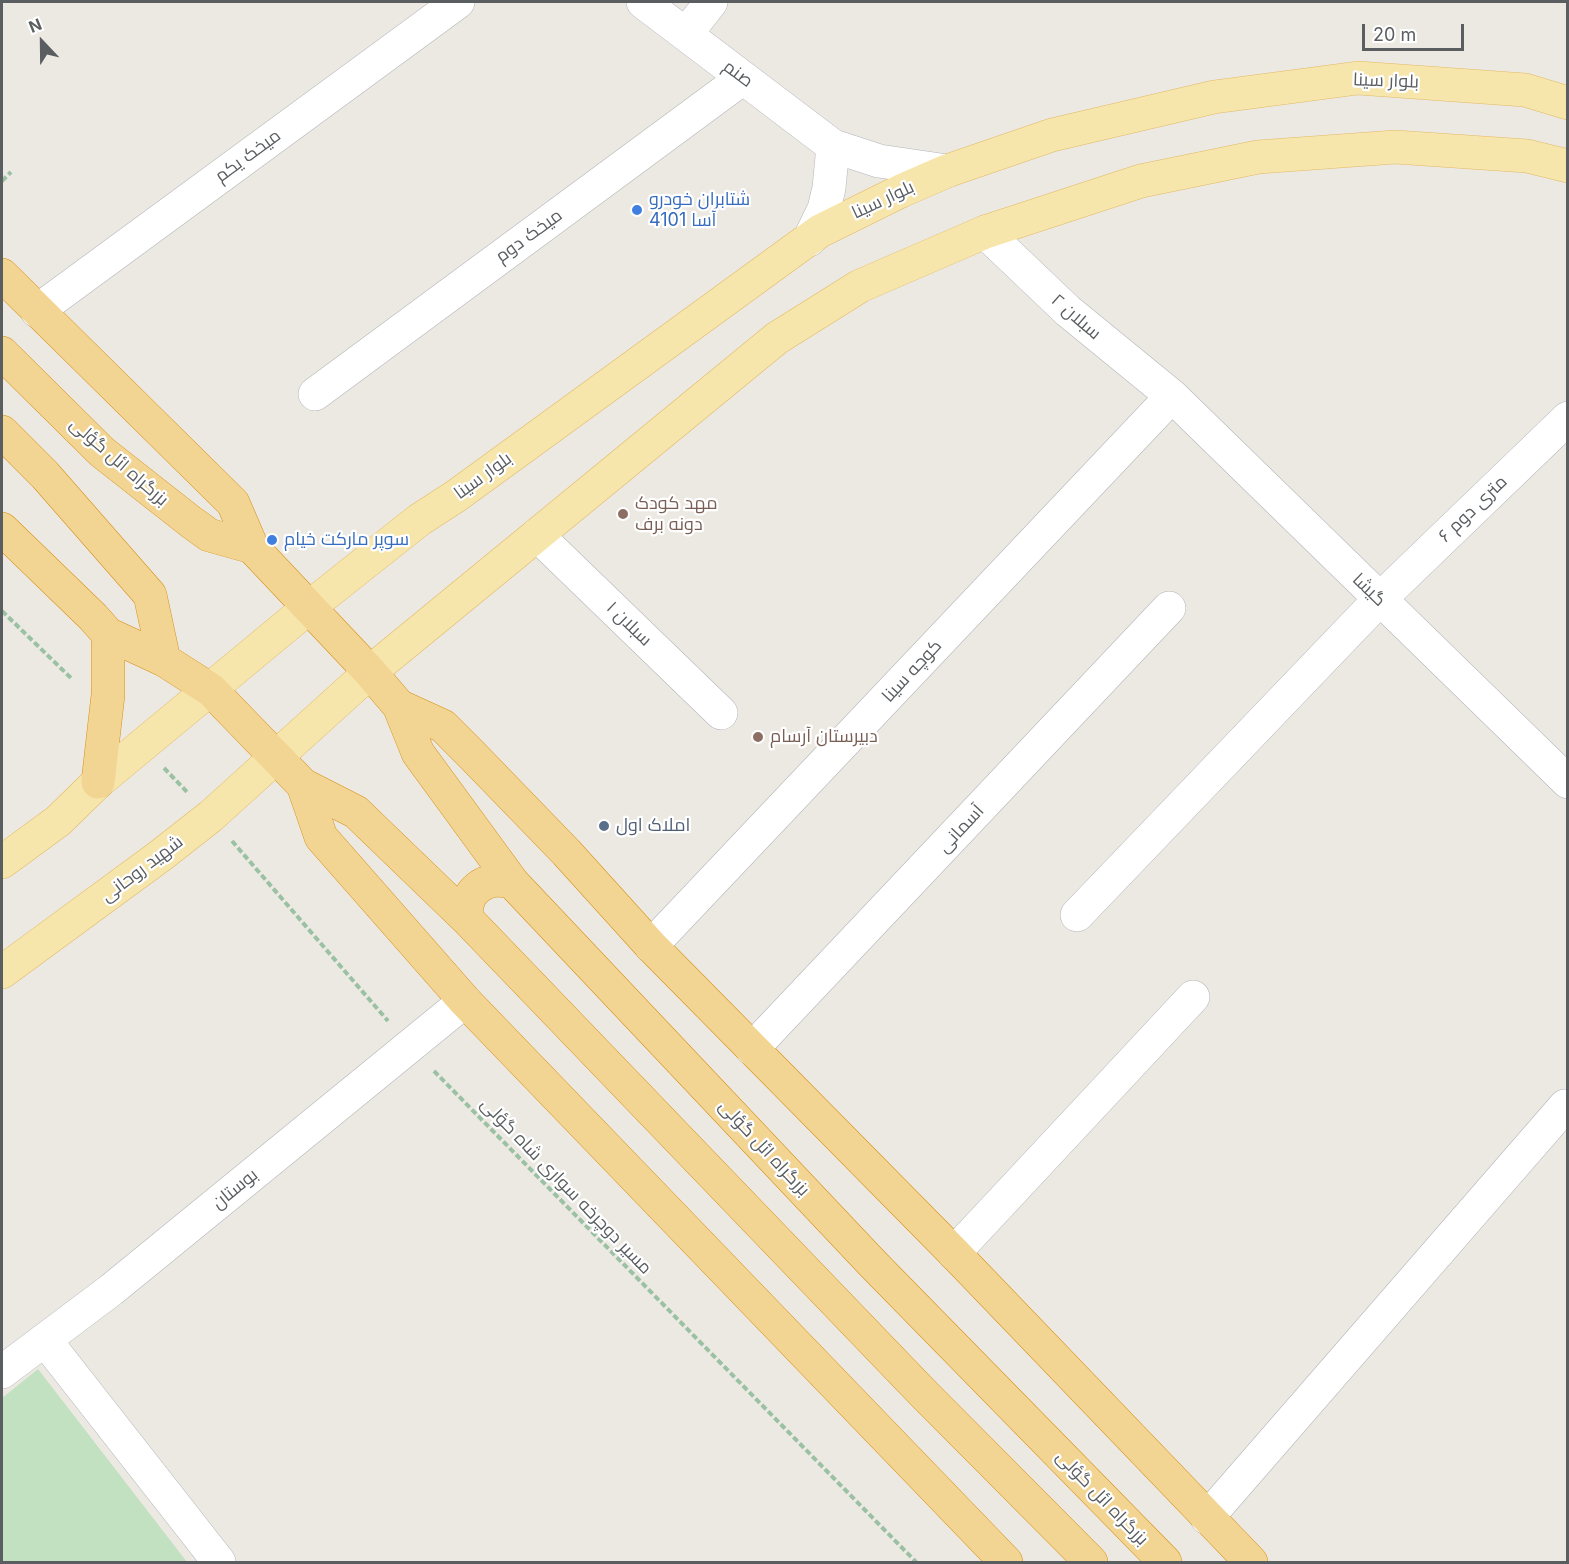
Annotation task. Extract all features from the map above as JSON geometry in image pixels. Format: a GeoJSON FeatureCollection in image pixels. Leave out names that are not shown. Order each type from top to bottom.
{"type":"FeatureCollection","features":[{"type":"Feature","properties":{"kind":"highway"},"geometry":{"type":"LineString","coordinates":[[2,276],[233,503],[252,547],[399,706],[442,726],[566,852],[651,946],[954,1253],[1251,1563]]}},
{"type":"Feature","properties":{"kind":"highway","name":"بزرگراه ائل گؤلی"},"geometry":{"type":"LineString","coordinates":[[2,353],[102,452],[191,522],[209,535],[252,547]]}},
{"type":"Feature","properties":{"kind":"highway"},"geometry":{"type":"LineString","coordinates":[[2,432],[45,475],[150,595],[164,660]]}},
{"type":"Feature","properties":{"kind":"highway"},"geometry":{"type":"LineString","coordinates":[[2,529],[108,634],[164,660],[211,690],[303,785],[356,812],[467,920],[921,1391],[1091,1563]]}},
{"type":"Feature","properties":{"kind":"highway"},"geometry":{"type":"LineString","coordinates":[[98,783],[108,695],[108,634]]}},
{"type":"Feature","properties":{"kind":"highway","name":"بزرگراه ائل گؤلی"},"geometry":{"type":"LineString","coordinates":[[399,706],[418,753],[513,883],[873,1264],[1165,1563]]}},
{"type":"Feature","properties":{"kind":"highway"},"geometry":{"type":"LineString","coordinates":[[303,785],[321,837],[465,1001],[1006,1563]]}},
{"type":"Feature","properties":{"kind":"highway"},"geometry":{"type":"LineString","coordinates":[[467,920],[466,902],[470,895],[496,879],[513,883]]}},
{"type":"Feature","properties":{"kind":"main road","name":"بلوار سینا"},"geometry":{"type":"LineString","coordinates":[[211,690],[308,608],[419,520],[456,496],[820,231],[947,171],[1052,135],[1214,97],[1358,78],[1525,90],[1568,103]]}},
{"type":"Feature","properties":{"kind":"main road"},"geometry":{"type":"LineString","coordinates":[[369,672],[777,338],[860,286],[985,232],[1141,181],[1258,157],[1395,147],[1527,156],[1568,166]]}},
{"type":"Feature","properties":{"kind":"main road","name":"شهید روحانی"},"geometry":{"type":"LineString","coordinates":[[2,972],[211,816],[369,672]]}},
{"type":"Feature","properties":{"kind":"main road"},"geometry":{"type":"LineString","coordinates":[[2,862],[58,821],[98,783],[211,690]]}},
{"type":"Feature","properties":{"kind":"street","name":"میخک یکم"},"geometry":{"type":"LineString","coordinates":[[37,311],[459,2]]}},
{"type":"Feature","properties":{"kind":"street","name":"صنم"},"geometry":{"type":"LineString","coordinates":[[643,2],[833,146],[879,161],[947,171]]}},
{"type":"Feature","properties":{"kind":"street"},"geometry":{"type":"LineString","coordinates":[[686,34],[711,2]]}},
{"type":"Feature","properties":{"kind":"street","name":"میخک دوم"},"geometry":{"type":"LineString","coordinates":[[315,394],[743,78]]}},
{"type":"Feature","properties":{"kind":"street"},"geometry":{"type":"LineString","coordinates":[[809,240],[824,209],[829,188],[833,146]]}},
{"type":"Feature","properties":{"kind":"street","name":"سبلان ۲"},"geometry":{"type":"LineString","coordinates":[[985,232],[1068,311],[1172,396]]}},
{"type":"Feature","properties":{"kind":"street","name":"گیشا"},"geometry":{"type":"LineString","coordinates":[[1172,396],[1379,600],[1566,777]]}},
{"type":"Feature","properties":{"kind":"street","name":"کوچه سینا"},"geometry":{"type":"LineString","coordinates":[[651,946],[1172,396]]}},
{"type":"Feature","properties":{"kind":"street","name":"۶ متری دوم"},"geometry":{"type":"LineString","coordinates":[[1077,915],[1379,600],[1568,418]]}},
{"type":"Feature","properties":{"kind":"street","name":"سبلان ۱"},"geometry":{"type":"LineString","coordinates":[[537,535],[721,713]]}},
{"type":"Feature","properties":{"kind":"street","name":"آسمانی"},"geometry":{"type":"LineString","coordinates":[[752,1049],[1169,608]]}},
{"type":"Feature","properties":{"kind":"street"},"geometry":{"type":"LineString","coordinates":[[954,1253],[1193,997]]}},
{"type":"Feature","properties":{"kind":"street","name":"بوستان"},"geometry":{"type":"LineString","coordinates":[[2,1372],[120,1283],[465,1001]]}},
{"type":"Feature","properties":{"kind":"street"},"geometry":{"type":"LineString","coordinates":[[1208,1518],[1565,1106]]}},
{"type":"Feature","properties":{"kind":"street"},"geometry":{"type":"LineString","coordinates":[[45,1340],[219,1563]]}},
{"type":"Feature","properties":{"kind":"path"},"geometry":{"type":"LineString","coordinates":[[2,181],[11,171]]}},
{"type":"Feature","properties":{"kind":"path","name":"مسیر دوچرخه سواری شاه گؤلی"},"geometry":{"type":"LineString","coordinates":[[142,746],[211,816],[410,1046],[916,1563]]}},
{"type":"Feature","properties":{"kind":"green space"},"geometry":{"type":"Polygon","coordinates":[[[38,1369],[187,1562],[2,1562],[2,1398],[38,1369]]]}},
{"type":"Feature","properties":{"kind":"place","name":"شتابران خودرو 4101 آسا"},"geometry":{"type":"Point","coordinates":[637,210]}},
{"type":"Feature","properties":{"kind":"place","name":"مهد کودک دونه برف"},"geometry":{"type":"Point","coordinates":[623,514]}},
{"type":"Feature","properties":{"kind":"place","name":"سوپر مارکت خیام"},"geometry":{"type":"Point","coordinates":[272,540]}},
{"type":"Feature","properties":{"kind":"place","name":"دبیرستان آرسام"},"geometry":{"type":"Point","coordinates":[758,737]}},
{"type":"Feature","properties":{"kind":"place","name":"املاک اول"},"geometry":{"type":"Point","coordinates":[604,826]}}]}
